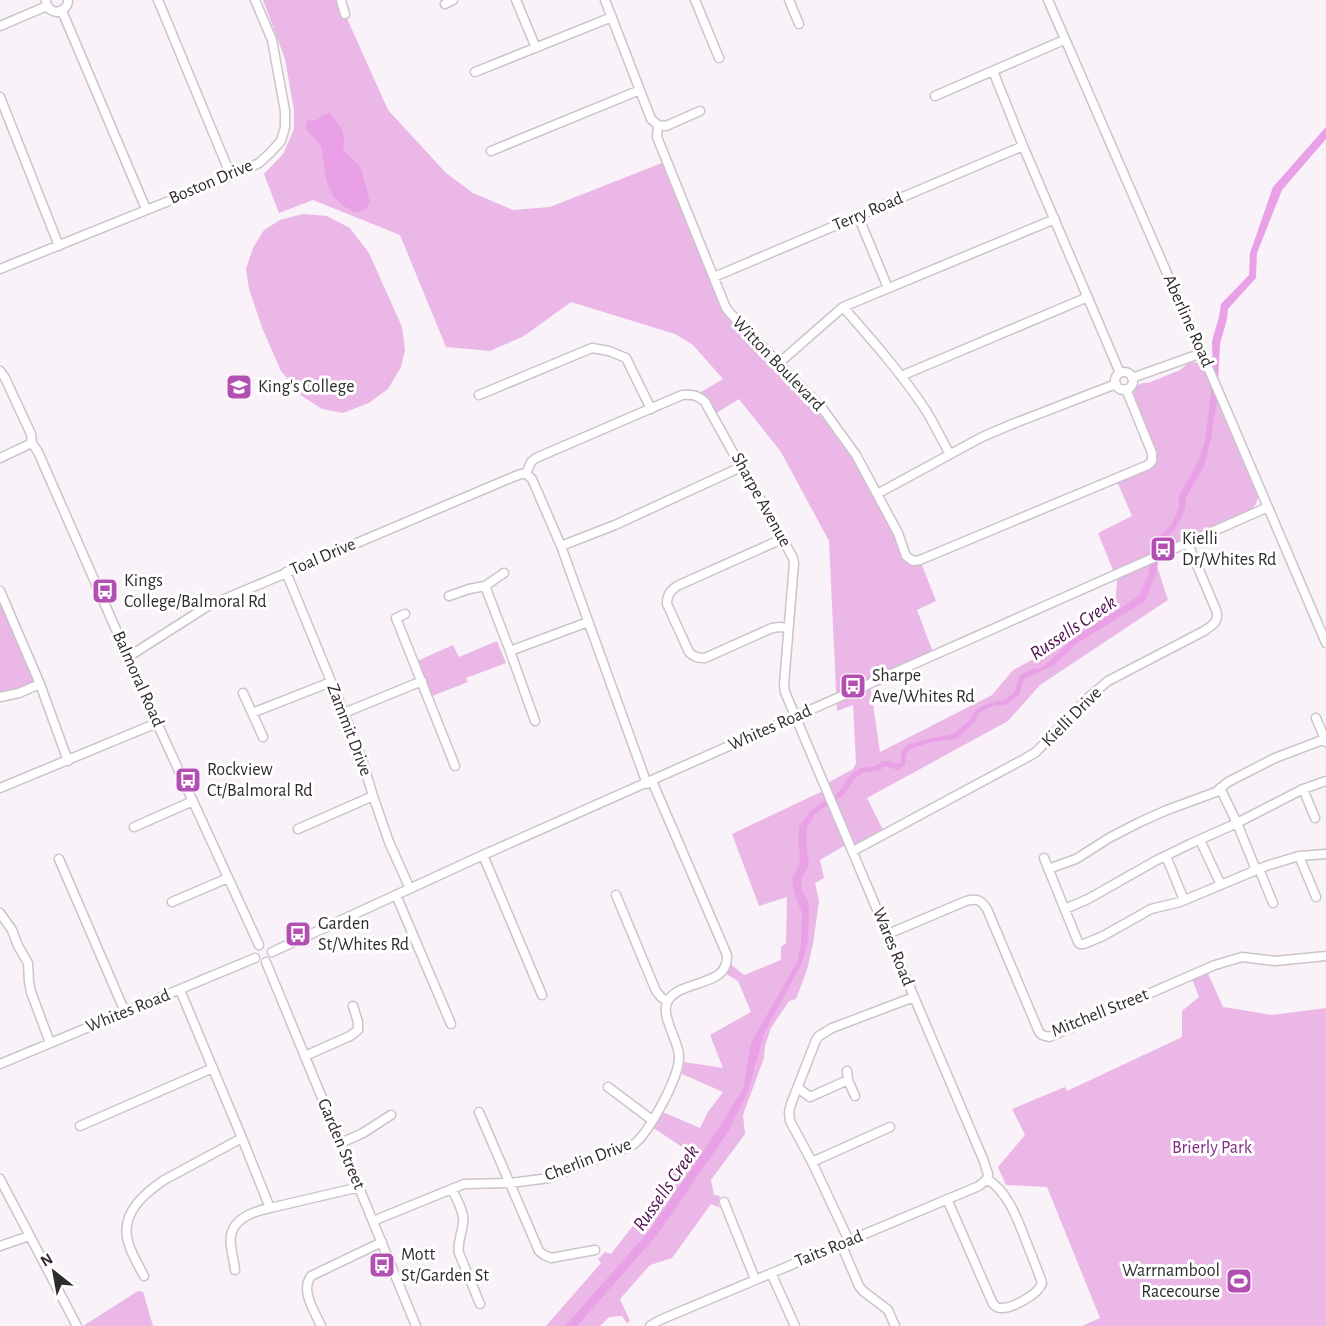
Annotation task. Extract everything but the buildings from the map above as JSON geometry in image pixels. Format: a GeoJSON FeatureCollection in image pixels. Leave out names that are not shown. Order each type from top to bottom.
{"type":"FeatureCollection","features":[{"type":"Feature","properties":{"kind":"street"},"geometry":{"type":"LineString","coordinates":[[0,26],[47,3],[53,11],[62,11],[67,6],[68,0]]}},
{"type":"Feature","properties":{"kind":"street"},"geometry":{"type":"LineString","coordinates":[[158,0],[231,176]]}},
{"type":"Feature","properties":{"kind":"street","name":"Boston Drive"},"geometry":{"type":"LineString","coordinates":[[0,269],[231,176],[259,163],[270,153],[281,141],[285,127],[285,111],[272,40],[255,0]]}},
{"type":"Feature","properties":{"kind":"street"},"geometry":{"type":"LineString","coordinates":[[341,0],[345,14]]}},
{"type":"Feature","properties":{"kind":"street"},"geometry":{"type":"LineString","coordinates":[[516,0],[536,48]]}},
{"type":"Feature","properties":{"kind":"street","name":"Witton Boulevard"},"geometry":{"type":"LineString","coordinates":[[605,0],[651,119],[658,125],[657,137],[726,308],[822,408],[856,455],[898,533],[906,556],[915,562],[1148,465],[1152,461],[1152,453],[1126,389]]}},
{"type":"Feature","properties":{"kind":"street"},"geometry":{"type":"LineString","coordinates":[[695,0],[719,58]]}},
{"type":"Feature","properties":{"kind":"street"},"geometry":{"type":"LineString","coordinates":[[789,0],[799,24]]}},
{"type":"Feature","properties":{"kind":"street","name":"Aberline Road"},"geometry":{"type":"LineString","coordinates":[[1048,0],[1326,643]]}},
{"type":"Feature","properties":{"kind":"street"},"geometry":{"type":"LineString","coordinates":[[62,11],[146,209]]}},
{"type":"Feature","properties":{"kind":"street"},"geometry":{"type":"LineString","coordinates":[[475,72],[612,17]]}},
{"type":"Feature","properties":{"kind":"street"},"geometry":{"type":"LineString","coordinates":[[934,96],[1064,40]]}},
{"type":"Feature","properties":{"kind":"street"},"geometry":{"type":"LineString","coordinates":[[993,71],[1120,373]]}},
{"type":"Feature","properties":{"kind":"street"},"geometry":{"type":"LineString","coordinates":[[491,151],[640,90]]}},
{"type":"Feature","properties":{"kind":"street"},"geometry":{"type":"LineString","coordinates":[[0,97],[60,246]]}},
{"type":"Feature","properties":{"kind":"street"},"geometry":{"type":"LineString","coordinates":[[658,125],[666,126],[700,111]]}},
{"type":"Feature","properties":{"kind":"street","name":"Terry Road"},"geometry":{"type":"LineString","coordinates":[[714,277],[1023,146]]}},
{"type":"Feature","properties":{"kind":"street"},"geometry":{"type":"LineString","coordinates":[[858,216],[888,288]]}},
{"type":"Feature","properties":{"kind":"street"},"geometry":{"type":"LineString","coordinates":[[779,363],[843,307],[1055,219]]}},
{"type":"Feature","properties":{"kind":"street"},"geometry":{"type":"LineString","coordinates":[[901,376],[1088,297]]}},
{"type":"Feature","properties":{"kind":"street"},"geometry":{"type":"LineString","coordinates":[[843,307],[901,376],[926,411],[950,454]]}},
{"type":"Feature","properties":{"kind":"street"},"geometry":{"type":"LineString","coordinates":[[479,395],[592,348],[609,351],[626,358],[651,408]]}},
{"type":"Feature","properties":{"kind":"street"},"geometry":{"type":"LineString","coordinates":[[1132,378],[1202,353]]}},
{"type":"Feature","properties":{"kind":"street","name":"Balmoral Road"},"geometry":{"type":"LineString","coordinates":[[0,371],[31,434],[32,443],[259,945]]}},
{"type":"Feature","properties":{"kind":"street"},"geometry":{"type":"LineString","coordinates":[[1120,373],[1128,373],[1132,378],[1132,384],[1126,389],[1120,389],[1116,384],[1120,373]]}},
{"type":"Feature","properties":{"kind":"street"},"geometry":{"type":"LineString","coordinates":[[877,494],[1010,424],[1116,384]]}},
{"type":"Feature","properties":{"kind":"street","name":"Sharpe Avenue"},"geometry":{"type":"LineString","coordinates":[[526,474],[531,462],[536,458],[651,408],[689,394],[701,398],[713,415],[793,558],[784,684],[795,716]]}},
{"type":"Feature","properties":{"kind":"street"},"geometry":{"type":"LineString","coordinates":[[0,458],[32,443]]}},
{"type":"Feature","properties":{"kind":"street"},"geometry":{"type":"LineString","coordinates":[[561,546],[615,525],[741,467]]}},
{"type":"Feature","properties":{"kind":"street"},"geometry":{"type":"LineString","coordinates":[[526,474],[532,478],[561,546],[649,782],[727,955],[726,967],[719,975],[677,992],[667,1001],[661,998],[656,992],[616,895]]}},
{"type":"Feature","properties":{"kind":"street","name":"Toal Drive"},"geometry":{"type":"LineString","coordinates":[[128,657],[200,610],[517,475],[526,474]]}},
{"type":"Feature","properties":{"kind":"street","name":"Whites Road"},"geometry":{"type":"LineString","coordinates":[[272,952],[483,855],[1268,507]]}},
{"type":"Feature","properties":{"kind":"street"},"geometry":{"type":"LineString","coordinates":[[782,540],[677,586],[667,599],[667,604],[689,652],[698,658],[705,658],[772,628],[788,628]]}},
{"type":"Feature","properties":{"kind":"street","name":"Kielli Drive"},"geometry":{"type":"LineString","coordinates":[[853,851],[1036,752],[1090,696],[1108,681],[1204,631],[1216,622],[1218,616],[1188,544]]}},
{"type":"Feature","properties":{"kind":"street","name":"Zammit Drive"},"geometry":{"type":"LineString","coordinates":[[286,572],[361,756],[389,842],[410,889]]}},
{"type":"Feature","properties":{"kind":"street"},"geometry":{"type":"LineString","coordinates":[[448,596],[485,586],[504,573]]}},
{"type":"Feature","properties":{"kind":"street"},"geometry":{"type":"LineString","coordinates":[[485,586],[535,721]]}},
{"type":"Feature","properties":{"kind":"street"},"geometry":{"type":"LineString","coordinates":[[0,591],[40,684],[68,760]]}},
{"type":"Feature","properties":{"kind":"street"},"geometry":{"type":"LineString","coordinates":[[396,618],[455,766]]}},
{"type":"Feature","properties":{"kind":"street"},"geometry":{"type":"LineString","coordinates":[[510,651],[588,622]]}},
{"type":"Feature","properties":{"kind":"street"},"geometry":{"type":"LineString","coordinates":[[344,713],[422,681]]}},
{"type":"Feature","properties":{"kind":"street"},"geometry":{"type":"LineString","coordinates":[[252,713],[331,682]]}},
{"type":"Feature","properties":{"kind":"street"},"geometry":{"type":"LineString","coordinates":[[0,697],[19,693],[40,684]]}},
{"type":"Feature","properties":{"kind":"street"},"geometry":{"type":"LineString","coordinates":[[243,693],[263,737]]}},
{"type":"Feature","properties":{"kind":"street","name":"Wares Road"},"geometry":{"type":"LineString","coordinates":[[795,716],[983,1159],[988,1174],[987,1179]]}},
{"type":"Feature","properties":{"kind":"street"},"geometry":{"type":"LineString","coordinates":[[1048,869],[1076,859],[1140,822],[1211,794],[1228,782],[1275,758],[1325,740],[1316,718]]}},
{"type":"Feature","properties":{"kind":"street"},"geometry":{"type":"LineString","coordinates":[[0,788],[157,723]]}},
{"type":"Feature","properties":{"kind":"street"},"geometry":{"type":"LineString","coordinates":[[1065,909],[1088,899],[1166,856],[1303,789],[1326,781]]}},
{"type":"Feature","properties":{"kind":"street"},"geometry":{"type":"LineString","coordinates":[[1220,788],[1273,903]]}},
{"type":"Feature","properties":{"kind":"street"},"geometry":{"type":"LineString","coordinates":[[1303,789],[1315,818]]}},
{"type":"Feature","properties":{"kind":"street"},"geometry":{"type":"LineString","coordinates":[[298,829],[373,796]]}},
{"type":"Feature","properties":{"kind":"street"},"geometry":{"type":"LineString","coordinates":[[134,827],[193,801]]}},
{"type":"Feature","properties":{"kind":"street"},"geometry":{"type":"LineString","coordinates":[[1200,840],[1221,885]]}},
{"type":"Feature","properties":{"kind":"street"},"geometry":{"type":"LineString","coordinates":[[1044,858],[1078,942],[1084,944],[1151,909],[1184,900],[1299,856],[1326,854]]}},
{"type":"Feature","properties":{"kind":"street"},"geometry":{"type":"LineString","coordinates":[[483,855],[542,994]]}},
{"type":"Feature","properties":{"kind":"street"},"geometry":{"type":"LineString","coordinates":[[1166,856],[1184,900]]}},
{"type":"Feature","properties":{"kind":"street"},"geometry":{"type":"LineString","coordinates":[[1299,856],[1317,897]]}},
{"type":"Feature","properties":{"kind":"street"},"geometry":{"type":"LineString","coordinates":[[58,859],[125,1012]]}},
{"type":"Feature","properties":{"kind":"street"},"geometry":{"type":"LineString","coordinates":[[172,902],[228,878]]}},
{"type":"Feature","properties":{"kind":"street"},"geometry":{"type":"LineString","coordinates":[[396,895],[451,1024]]}},
{"type":"Feature","properties":{"kind":"street","name":"Mitchell Street"},"geometry":{"type":"LineString","coordinates":[[888,934],[966,901],[978,899],[987,909],[1039,1032],[1049,1037],[1233,959],[1250,957],[1275,960],[1326,956]]}},
{"type":"Feature","properties":{"kind":"street"},"geometry":{"type":"LineString","coordinates":[[0,913],[12,930],[28,963],[31,992],[51,1043]]}},
{"type":"Feature","properties":{"kind":"street"},"geometry":{"type":"LineString","coordinates":[[259,945],[269,946],[272,952],[271,958],[266,962],[260,962],[255,958],[255,951],[259,945]]}},
{"type":"Feature","properties":{"kind":"street","name":"Whites Road"},"geometry":{"type":"LineString","coordinates":[[0,1064],[255,958]]}},
{"type":"Feature","properties":{"kind":"street","name":"Garden Street"},"geometry":{"type":"LineString","coordinates":[[266,962],[416,1326]]}},
{"type":"Feature","properties":{"kind":"street"},"geometry":{"type":"LineString","coordinates":[[180,990],[270,1208]]}},
{"type":"Feature","properties":{"kind":"street"},"geometry":{"type":"LineString","coordinates":[[895,1326],[888,1310],[859,1286],[845,1242],[812,1162],[790,1121],[789,1112],[819,1036],[832,1028],[914,998]]}},
{"type":"Feature","properties":{"kind":"street","name":"Cherlin Drive"},"geometry":{"type":"LineString","coordinates":[[373,1221],[464,1184],[511,1183],[549,1178],[633,1145],[652,1120],[676,1075],[679,1064],[678,1048],[665,1014],[667,1001]]}},
{"type":"Feature","properties":{"kind":"street"},"geometry":{"type":"LineString","coordinates":[[305,1056],[350,1036],[358,1030],[353,1006]]}},
{"type":"Feature","properties":{"kind":"street"},"geometry":{"type":"LineString","coordinates":[[80,1126],[213,1068]]}},
{"type":"Feature","properties":{"kind":"street"},"geometry":{"type":"LineString","coordinates":[[798,1088],[810,1097],[847,1076],[855,1096]]}},
{"type":"Feature","properties":{"kind":"street"},"geometry":{"type":"LineString","coordinates":[[608,1087],[652,1120]]}},
{"type":"Feature","properties":{"kind":"street"},"geometry":{"type":"LineString","coordinates":[[479,1112],[539,1251],[552,1258],[595,1250]]}},
{"type":"Feature","properties":{"kind":"street"},"geometry":{"type":"LineString","coordinates":[[341,1143],[363,1133],[391,1115]]}},
{"type":"Feature","properties":{"kind":"street"},"geometry":{"type":"LineString","coordinates":[[812,1162],[890,1127]]}},
{"type":"Feature","properties":{"kind":"street"},"geometry":{"type":"LineString","coordinates":[[144,1276],[127,1237],[130,1212],[164,1180],[242,1138]]}},
{"type":"Feature","properties":{"kind":"street"},"geometry":{"type":"LineString","coordinates":[[0,1179],[77,1326]]}},
{"type":"Feature","properties":{"kind":"street"},"geometry":{"type":"LineString","coordinates":[[947,1199],[991,1301],[995,1306],[1005,1308],[1024,1300],[1041,1288],[1042,1283],[1020,1226],[1006,1199],[997,1186],[987,1179]]}},
{"type":"Feature","properties":{"kind":"street","name":"Taits Road"},"geometry":{"type":"LineString","coordinates":[[650,1326],[755,1279],[979,1186],[987,1179]]}},
{"type":"Feature","properties":{"kind":"street"},"geometry":{"type":"LineString","coordinates":[[235,1270],[231,1233],[237,1223],[246,1216],[257,1211],[360,1186]]}},
{"type":"Feature","properties":{"kind":"street"},"geometry":{"type":"LineString","coordinates":[[452,1189],[464,1221],[458,1246],[459,1253],[480,1304]]}},
{"type":"Feature","properties":{"kind":"street"},"geometry":{"type":"LineString","coordinates":[[724,1202],[755,1279]]}},
{"type":"Feature","properties":{"kind":"street"},"geometry":{"type":"LineString","coordinates":[[0,1246],[29,1236]]}},
{"type":"Feature","properties":{"kind":"street"},"geometry":{"type":"LineString","coordinates":[[321,1326],[309,1297],[307,1285],[311,1276],[382,1242]]}},
{"type":"Feature","properties":{"kind":"street"},"geometry":{"type":"LineString","coordinates":[[771,1273],[795,1326]]}},
{"type":"Feature","properties":{"kind":"green space"},"geometry":{"type":"Polygon","coordinates":[[[263,0],[341,0],[345,14],[388,110],[446,173],[473,193],[513,210],[550,207],[667,161],[728,311],[786,379],[816,409],[854,461],[889,524],[902,557],[920,560],[936,601],[917,610],[934,655],[870,684],[880,752],[992,695],[1013,670],[1050,650],[1115,607],[1117,580],[1098,533],[1132,516],[1116,479],[1152,461],[1133,395],[1134,390],[1142,383],[1148,383],[1180,370],[1192,362],[1199,363],[1203,367],[1258,497],[1250,511],[1153,554],[1168,600],[1040,685],[1008,721],[867,798],[884,832],[852,849],[849,843],[820,860],[824,878],[815,883],[819,901],[807,970],[796,999],[789,1001],[771,1028],[764,1058],[743,1115],[745,1134],[711,1180],[714,1195],[720,1196],[718,1204],[720,1208],[711,1204],[672,1258],[650,1265],[620,1299],[630,1321],[627,1323],[622,1316],[609,1317],[600,1326],[546,1326],[601,1263],[598,1259],[605,1252],[611,1254],[684,1153],[685,1149],[649,1125],[658,1110],[700,1128],[708,1112],[723,1092],[682,1074],[684,1062],[723,1068],[710,1035],[751,1012],[738,981],[723,972],[728,962],[744,975],[781,960],[781,947],[786,943],[787,897],[759,906],[732,834],[825,790],[824,785],[853,769],[856,763],[853,705],[837,711],[829,541],[781,452],[739,399],[713,415],[696,395],[723,379],[693,345],[675,334],[571,302],[524,336],[490,351],[446,347],[400,235],[313,200],[279,213],[264,174],[283,154],[294,129],[294,110],[285,59],[263,0]]]}},
{"type":"Feature","properties":{"kind":"green space"},"geometry":{"type":"Polygon","coordinates":[[[303,214],[327,216],[350,228],[369,253],[402,327],[405,350],[401,367],[388,389],[369,403],[343,413],[322,409],[302,396],[281,371],[263,330],[249,289],[246,269],[253,248],[264,230],[280,220],[303,214]]]}},
{"type":"Feature","properties":{"kind":"green space"},"geometry":{"type":"Polygon","coordinates":[[[0,591],[40,684],[0,697],[0,591]]]}},
{"type":"Feature","properties":{"kind":"green space"},"geometry":{"type":"Polygon","coordinates":[[[497,641],[506,663],[466,678],[468,682],[432,696],[417,661],[453,645],[459,657],[497,641]]]}},
{"type":"Feature","properties":{"kind":"green space","name":"Brierly Park"},"geometry":{"type":"Polygon","coordinates":[[[1206,969],[1223,1007],[1272,1015],[1326,1008],[1326,1326],[1082,1326],[1100,1318],[1047,1187],[1006,1185],[998,1167],[1025,1135],[1012,1109],[1065,1087],[1067,1091],[1182,1037],[1182,1011],[1199,997],[1191,976],[1206,969]]]}},
{"type":"Feature","properties":{"kind":"green space"},"geometry":{"type":"Polygon","coordinates":[[[138,1291],[143,1292],[153,1326],[83,1326],[138,1291]]]}},
{"type":"Feature","properties":{"kind":"shaded area"},"geometry":{"type":"Polygon","coordinates":[[[330,113],[341,128],[346,153],[362,171],[370,203],[364,211],[354,212],[333,196],[326,179],[321,146],[305,128],[307,121],[317,120],[330,113]]]}},
{"type":"Feature","properties":{"kind":"shaded area"},"geometry":{"type":"Polygon","coordinates":[[[1326,127],[1326,139],[1282,190],[1257,253],[1256,278],[1228,309],[1220,344],[1217,400],[1205,464],[1186,498],[1185,509],[1176,528],[1162,542],[1156,573],[1145,601],[1076,644],[1053,666],[1024,679],[1019,695],[1007,704],[989,707],[979,713],[975,722],[956,739],[932,742],[912,748],[906,754],[905,765],[898,770],[885,766],[879,771],[864,772],[855,778],[844,795],[815,814],[807,827],[809,865],[801,880],[801,888],[809,903],[808,941],[802,963],[764,1034],[748,1092],[728,1132],[657,1235],[577,1326],[565,1326],[650,1230],[743,1089],[751,1043],[798,960],[802,913],[794,893],[792,879],[799,866],[799,826],[811,810],[839,792],[851,774],[861,768],[876,766],[882,761],[897,764],[901,762],[901,752],[909,744],[953,734],[970,720],[976,710],[987,704],[1004,700],[1014,693],[1020,675],[1040,668],[1072,639],[1139,596],[1149,573],[1156,539],[1171,525],[1179,508],[1179,495],[1198,462],[1205,440],[1213,378],[1212,341],[1221,304],[1249,275],[1250,253],[1273,187],[1326,127]]]}},
{"type":"Feature","properties":{"kind":"place","name":"King's College"},"geometry":{"type":"Point","coordinates":[239,387]}},
{"type":"Feature","properties":{"kind":"place","name":"Kielli Dr/Whites Rd"},"geometry":{"type":"Point","coordinates":[1163,549]}},
{"type":"Feature","properties":{"kind":"place","name":"Kings College/Balmoral Rd"},"geometry":{"type":"Point","coordinates":[105,591]}},
{"type":"Feature","properties":{"kind":"place","name":"Sharpe Ave/Whites Rd"},"geometry":{"type":"Point","coordinates":[853,686]}},
{"type":"Feature","properties":{"kind":"place","name":"Rockview Ct/Balmoral Rd"},"geometry":{"type":"Point","coordinates":[188,780]}},
{"type":"Feature","properties":{"kind":"place","name":"Garden St/Whites Rd"},"geometry":{"type":"Point","coordinates":[298,934]}},
{"type":"Feature","properties":{"kind":"place","name":"Mott St/Garden St"},"geometry":{"type":"Point","coordinates":[382,1265]}},
{"type":"Feature","properties":{"kind":"place","name":"Warrnambool Racecourse"},"geometry":{"type":"Point","coordinates":[1239,1281]}},
{"type":"Feature","properties":{"kind":"water label","name":"Russells Creek"},"geometry":{"type":"Point","coordinates":[1073,628]}},
{"type":"Feature","properties":{"kind":"water label","name":"Russells Creek"},"geometry":{"type":"Point","coordinates":[666,1188]}}]}
